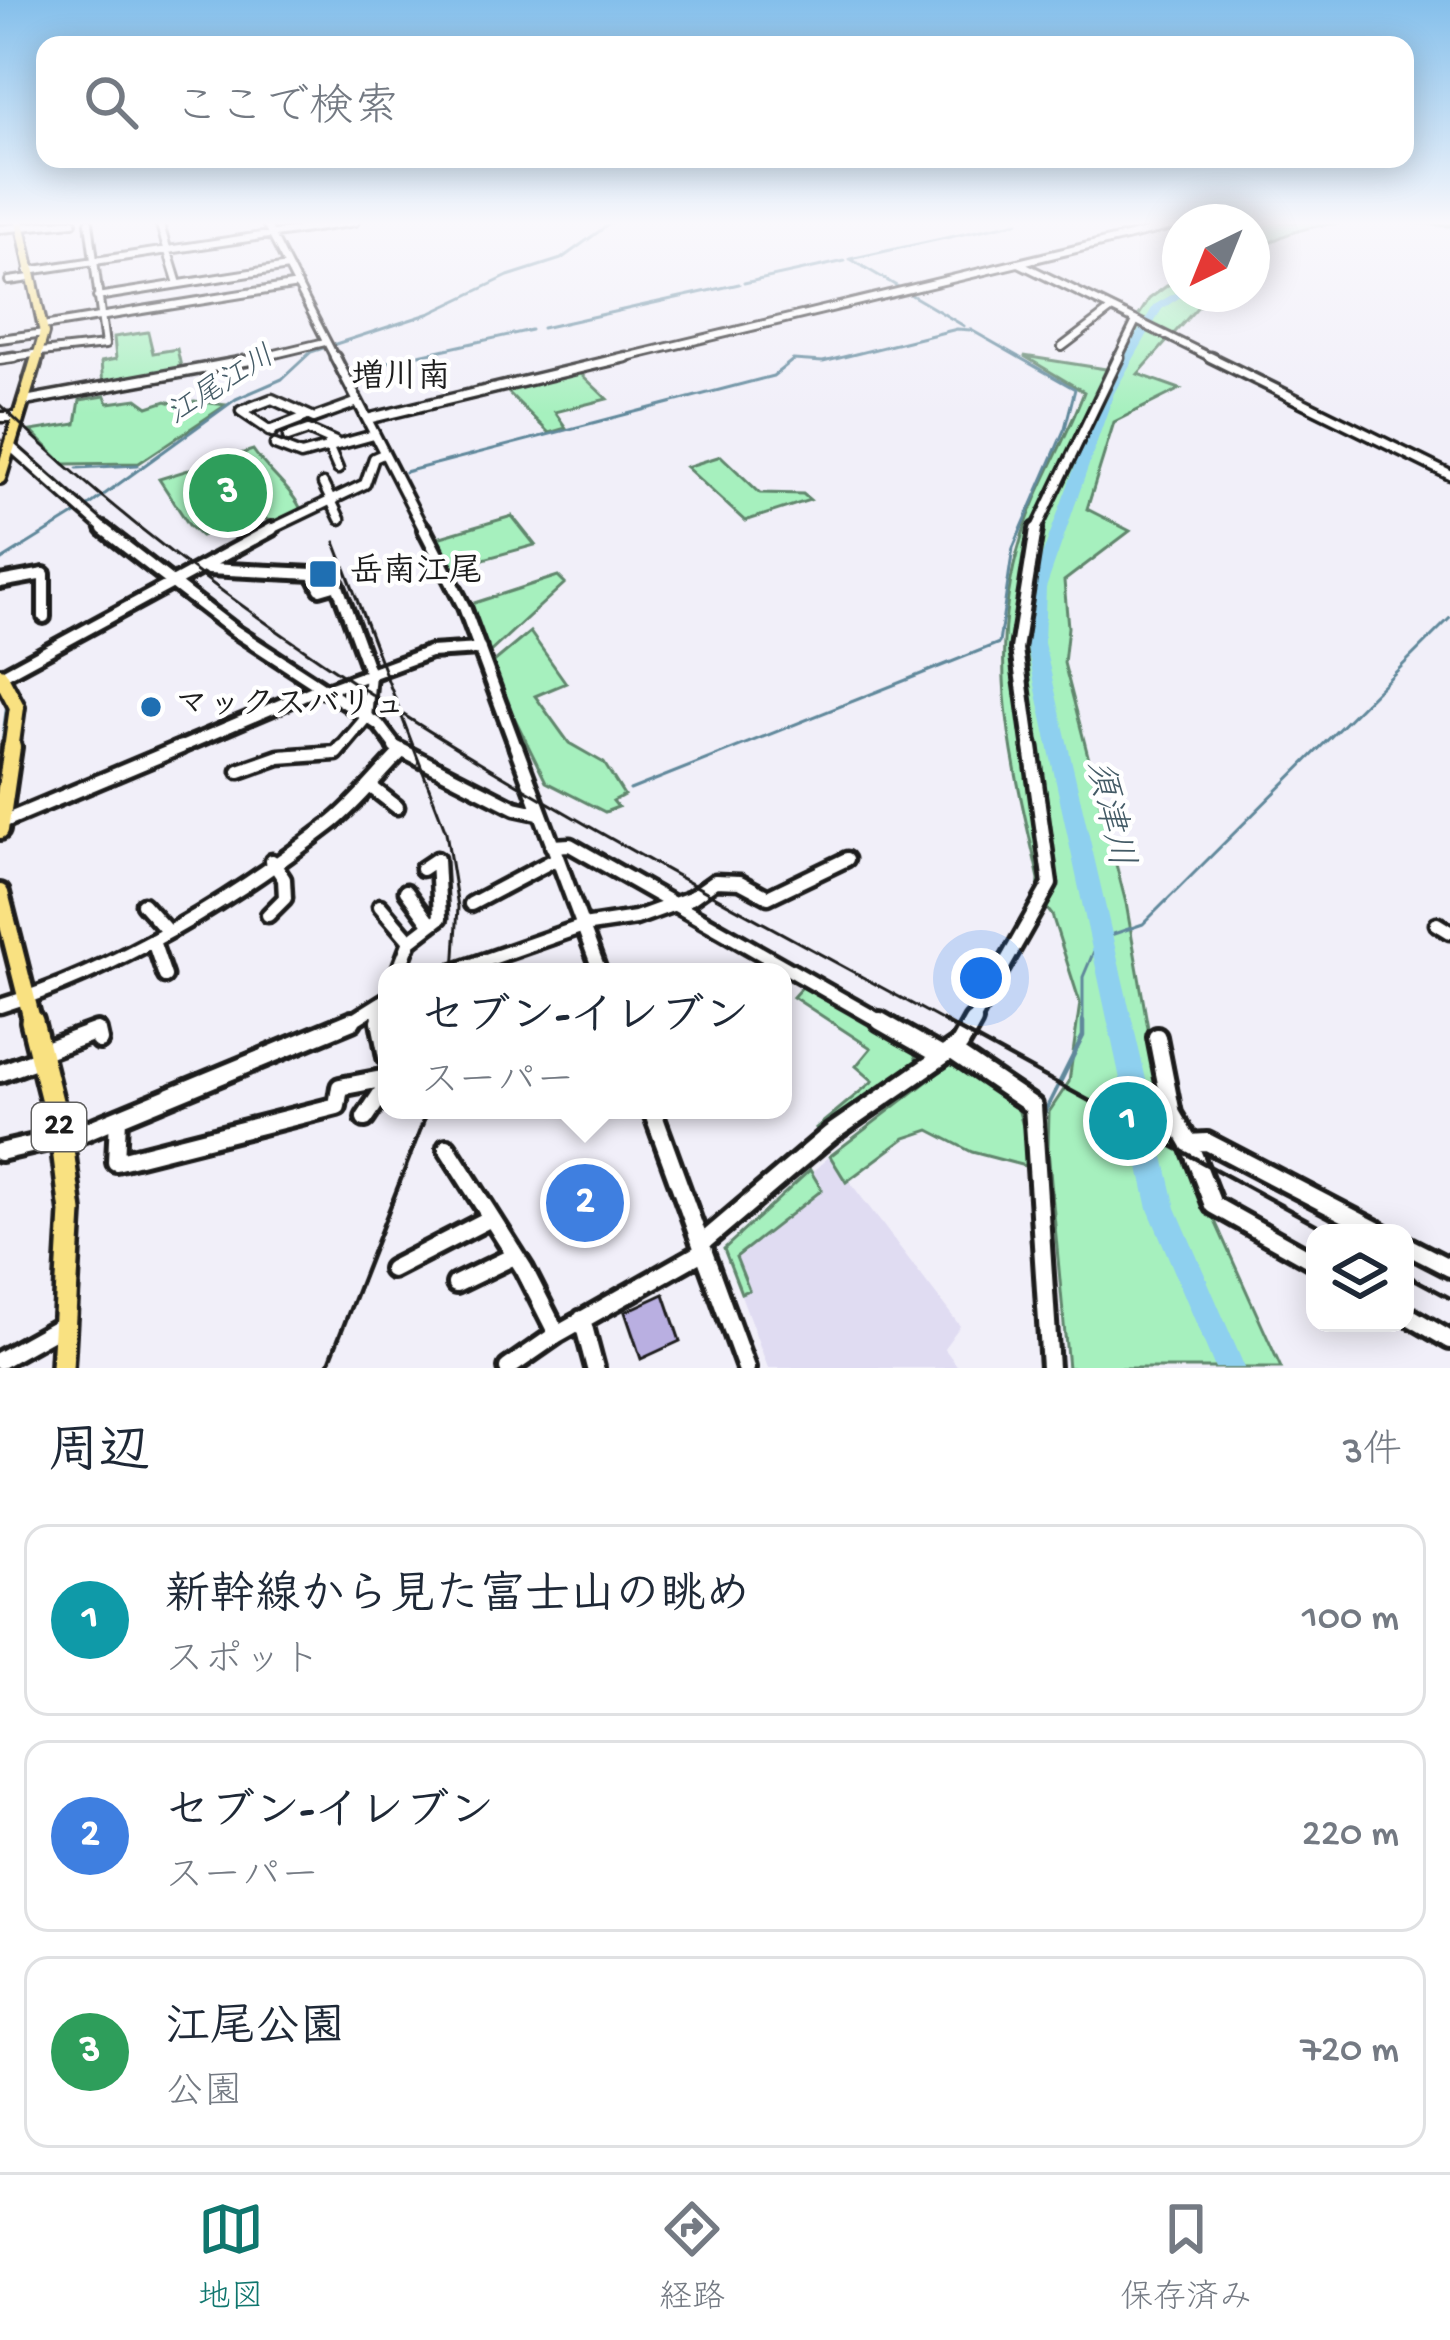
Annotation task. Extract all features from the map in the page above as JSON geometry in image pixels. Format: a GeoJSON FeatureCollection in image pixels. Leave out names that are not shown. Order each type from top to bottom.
{"type":"FeatureCollection","features":[{"type":"Feature","properties":{"kind":"main road"},"geometry":{"type":"LineString","coordinates":[[4,462],[40,352],[43,330],[32,286]]}},
{"type":"Feature","properties":{"kind":"main road"},"geometry":{"type":"LineString","coordinates":[[0,675],[6,698],[16,707],[0,825]]}},
{"type":"Feature","properties":{"kind":"main road","name":"22"},"geometry":{"type":"LineString","coordinates":[[0,893],[62,1140],[71,1213],[62,1368]]}},
{"type":"Feature","properties":{"kind":"street"},"geometry":{"type":"LineString","coordinates":[[0,359],[105,345],[95,286]]}},
{"type":"Feature","properties":{"kind":"street"},"geometry":{"type":"LineString","coordinates":[[97,297],[167,286]]}},
{"type":"Feature","properties":{"kind":"street"},"geometry":{"type":"LineString","coordinates":[[0,340],[293,286]]}},
{"type":"Feature","properties":{"kind":"street"},"geometry":{"type":"LineString","coordinates":[[298,286],[464,607],[597,963]]}},
{"type":"Feature","properties":{"kind":"street"},"geometry":{"type":"LineString","coordinates":[[367,419],[924,286]]}},
{"type":"Feature","properties":{"kind":"street"},"geometry":{"type":"LineString","coordinates":[[1065,286],[1450,476]]}},
{"type":"Feature","properties":{"kind":"street"},"geometry":{"type":"LineString","coordinates":[[1062,347],[1112,309]]}},
{"type":"Feature","properties":{"kind":"street"},"geometry":{"type":"LineString","coordinates":[[508,1368],[703,1247],[830,1134],[946,1053],[1051,884],[1017,649],[1025,572],[1036,530],[1136,321]]}},
{"type":"Feature","properties":{"kind":"street"},"geometry":{"type":"LineString","coordinates":[[26,401],[326,344]]}},
{"type":"Feature","properties":{"kind":"street"},"geometry":{"type":"LineString","coordinates":[[304,417],[270,431],[241,411],[272,399],[314,418],[358,402]]}},
{"type":"Feature","properties":{"kind":"street"},"geometry":{"type":"LineString","coordinates":[[0,417],[19,417]]}},
{"type":"Feature","properties":{"kind":"street"},"geometry":{"type":"LineString","coordinates":[[287,437],[327,421]]}},
{"type":"Feature","properties":{"kind":"street"},"geometry":{"type":"LineString","coordinates":[[308,430],[333,444],[338,470]]}},
{"type":"Feature","properties":{"kind":"street"},"geometry":{"type":"LineString","coordinates":[[275,446],[301,454],[374,435]]}},
{"type":"Feature","properties":{"kind":"street"},"geometry":{"type":"LineString","coordinates":[[0,675],[204,569],[240,544],[364,484],[374,458],[383,454]]}},
{"type":"Feature","properties":{"kind":"street"},"geometry":{"type":"LineString","coordinates":[[4,462],[26,459],[174,584],[367,718],[391,736],[400,752],[435,763],[514,808],[538,813]]}},
{"type":"Feature","properties":{"kind":"street"},"geometry":{"type":"LineString","coordinates":[[323,484],[340,519]]}},
{"type":"Feature","properties":{"kind":"street"},"geometry":{"type":"LineString","coordinates":[[204,569],[313,574],[320,589],[338,584],[370,674],[367,718],[336,753],[279,757],[239,770]]}},
{"type":"Feature","properties":{"kind":"street"},"geometry":{"type":"LineString","coordinates":[[0,582],[44,574],[44,617]]}},
{"type":"Feature","properties":{"kind":"street"},"geometry":{"type":"LineString","coordinates":[[0,825],[322,690],[430,652],[480,649]]}},
{"type":"Feature","properties":{"kind":"street"},"geometry":{"type":"LineString","coordinates":[[0,1006],[69,985],[168,932],[331,823],[400,752]]}},
{"type":"Feature","properties":{"kind":"street"},"geometry":{"type":"LineString","coordinates":[[370,786],[397,807]]}},
{"type":"Feature","properties":{"kind":"street"},"geometry":{"type":"LineString","coordinates":[[471,904],[570,845],[784,963]]}},
{"type":"Feature","properties":{"kind":"street"},"geometry":{"type":"LineString","coordinates":[[401,963],[410,941],[440,918],[437,859],[422,869]]}},
{"type":"Feature","properties":{"kind":"street"},"geometry":{"type":"LineString","coordinates":[[478,963],[583,926],[636,917],[691,898],[715,880],[740,882],[768,897],[847,859]]}},
{"type":"Feature","properties":{"kind":"street"},"geometry":{"type":"LineString","coordinates":[[268,915],[285,898],[284,879],[272,861]]}},
{"type":"Feature","properties":{"kind":"street"},"geometry":{"type":"LineString","coordinates":[[406,892],[420,904],[431,925]]}},
{"type":"Feature","properties":{"kind":"street"},"geometry":{"type":"LineString","coordinates":[[143,904],[168,932]]}},
{"type":"Feature","properties":{"kind":"street"},"geometry":{"type":"LineString","coordinates":[[380,906],[410,941]]}},
{"type":"Feature","properties":{"kind":"street"},"geometry":{"type":"LineString","coordinates":[[152,941],[165,976]]}},
{"type":"Feature","properties":{"kind":"street"},"geometry":{"type":"LineString","coordinates":[[792,967],[1033,1106],[1050,1368]]}},
{"type":"Feature","properties":{"kind":"street"},"geometry":{"type":"LineString","coordinates":[[0,1152],[62,1140],[345,1025],[378,1005]]}},
{"type":"Feature","properties":{"kind":"street"},"geometry":{"type":"LineString","coordinates":[[0,1073],[97,1031],[99,1040]]}},
{"type":"Feature","properties":{"kind":"street"},"geometry":{"type":"LineString","coordinates":[[1156,1037],[1172,1114],[1214,1204],[1306,1257]]}},
{"type":"Feature","properties":{"kind":"street"},"geometry":{"type":"LineString","coordinates":[[118,1118],[116,1162],[337,1106],[340,1087],[378,1083]]}},
{"type":"Feature","properties":{"kind":"street"},"geometry":{"type":"LineString","coordinates":[[365,1118],[378,1097]]}},
{"type":"Feature","properties":{"kind":"street"},"geometry":{"type":"LineString","coordinates":[[655,1119],[746,1368]]}},
{"type":"Feature","properties":{"kind":"street"},"geometry":{"type":"LineString","coordinates":[[1189,1143],[1207,1142],[1365,1224]]}},
{"type":"Feature","properties":{"kind":"street"},"geometry":{"type":"LineString","coordinates":[[447,1148],[557,1334]]}},
{"type":"Feature","properties":{"kind":"street"},"geometry":{"type":"LineString","coordinates":[[392,1269],[488,1219]]}},
{"type":"Feature","properties":{"kind":"street"},"geometry":{"type":"LineString","coordinates":[[1414,1250],[1450,1268]]}},
{"type":"Feature","properties":{"kind":"street"},"geometry":{"type":"LineString","coordinates":[[457,1283],[514,1256]]}},
{"type":"Feature","properties":{"kind":"street"},"geometry":{"type":"LineString","coordinates":[[582,1319],[595,1368]]}},
{"type":"Feature","properties":{"kind":"street"},"geometry":{"type":"LineString","coordinates":[[1414,1319],[1450,1340]]}},
{"type":"Feature","properties":{"kind":"street"},"geometry":{"type":"LineString","coordinates":[[0,1360],[64,1325]]}},
{"type":"Feature","properties":{"kind":"shaded area"},"geometry":{"type":"Polygon","coordinates":[[[830,1156],[960,1326],[944,1348],[959,1368],[768,1368],[724,1249],[830,1156]]]}},
{"type":"Feature","properties":{"kind":"green space"},"geometry":{"type":"Polygon","coordinates":[[[1167,286],[1180,286],[1180,294],[1209,294],[1138,374],[1180,389],[1114,422],[1087,509],[1130,531],[1064,581],[1068,627],[1064,663],[1126,903],[1164,1119],[1281,1368],[1068,1368],[1048,1149],[1049,1112],[1069,1082],[1080,1003],[1052,915],[1038,897],[1039,879],[1012,750],[1004,667],[1005,624],[1022,536],[1084,392],[1024,356],[1106,369],[1149,299],[1167,286]]]}},
{"type":"Feature","properties":{"kind":"green space"},"geometry":{"type":"Polygon","coordinates":[[[148,332],[153,353],[177,349],[182,371],[103,385],[101,362],[116,359],[114,337],[148,332]]]}},
{"type":"Feature","properties":{"kind":"green space"},"geometry":{"type":"Polygon","coordinates":[[[578,371],[607,399],[555,412],[566,428],[549,433],[504,388],[578,371]]]}},
{"type":"Feature","properties":{"kind":"green space"},"geometry":{"type":"Polygon","coordinates":[[[105,396],[108,403],[137,399],[148,407],[166,401],[182,406],[194,401],[226,405],[139,463],[64,464],[31,431],[76,424],[80,400],[105,396]]]}},
{"type":"Feature","properties":{"kind":"green space"},"geometry":{"type":"Polygon","coordinates":[[[253,450],[302,512],[273,525],[258,512],[201,536],[159,479],[253,450]]]}},
{"type":"Feature","properties":{"kind":"green space"},"geometry":{"type":"Polygon","coordinates":[[[721,456],[760,493],[803,494],[810,500],[745,521],[686,467],[721,456]]]}},
{"type":"Feature","properties":{"kind":"green space"},"geometry":{"type":"Polygon","coordinates":[[[512,516],[535,545],[451,568],[434,539],[512,516]]]}},
{"type":"Feature","properties":{"kind":"green space"},"geometry":{"type":"Polygon","coordinates":[[[558,576],[565,583],[489,653],[468,605],[558,576]]]}},
{"type":"Feature","properties":{"kind":"green space"},"geometry":{"type":"Polygon","coordinates":[[[530,632],[566,683],[535,696],[569,743],[604,763],[624,795],[613,801],[618,807],[605,812],[546,782],[489,666],[530,632]]]}},
{"type":"Feature","properties":{"kind":"green space"},"geometry":{"type":"Polygon","coordinates":[[[802,987],[912,1048],[918,1063],[820,1134],[816,1128],[873,1081],[856,1066],[871,1048],[793,997],[802,987]]]}},
{"type":"Feature","properties":{"kind":"green space"},"geometry":{"type":"Polygon","coordinates":[[[951,1063],[1016,1101],[1027,1141],[1025,1166],[972,1152],[929,1130],[905,1138],[846,1182],[830,1156],[951,1063]]]}},
{"type":"Feature","properties":{"kind":"green space"},"geometry":{"type":"Polygon","coordinates":[[[810,1170],[822,1190],[736,1257],[749,1290],[741,1293],[724,1249],[810,1170]]]}},
{"type":"Feature","properties":{"kind":"building"},"geometry":{"type":"Polygon","coordinates":[[[600,1178],[613,1205],[570,1228],[568,1222],[554,1230],[548,1214],[561,1207],[558,1201],[600,1178]]]}},
{"type":"Feature","properties":{"kind":"building"},"geometry":{"type":"Polygon","coordinates":[[[664,1294],[680,1341],[641,1359],[625,1312],[664,1294]]]}},
{"type":"Feature","properties":{"kind":"waterway","name":"江尾江川"},"geometry":{"type":"LineString","coordinates":[[0,561],[87,507],[236,399],[282,379],[311,352],[431,313],[488,286]]}},
{"type":"Feature","properties":{"kind":"waterway"},"geometry":{"type":"LineString","coordinates":[[542,328],[731,286]]}},
{"type":"Feature","properties":{"kind":"waterway"},"geometry":{"type":"LineString","coordinates":[[896,286],[900,288]]}},
{"type":"Feature","properties":{"kind":"waterway"},"geometry":{"type":"LineString","coordinates":[[908,293],[964,326]]}},
{"type":"Feature","properties":{"kind":"waterway","name":"須津川"},"geometry":{"type":"LineString","coordinates":[[1180,293],[1158,307],[1108,393],[1038,588],[1035,643],[1162,1209],[1230,1368]]}},
{"type":"Feature","properties":{"kind":"waterway"},"geometry":{"type":"LineString","coordinates":[[405,472],[773,376],[793,360],[823,362],[957,329],[971,330],[1075,389],[1065,428],[1013,548],[999,643],[630,790]]}},
{"type":"Feature","properties":{"kind":"waterway"},"geometry":{"type":"LineString","coordinates":[[352,370],[531,330]]}},
{"type":"Feature","properties":{"kind":"waterway"},"geometry":{"type":"LineString","coordinates":[[77,468],[138,465]]}},
{"type":"Feature","properties":{"kind":"waterway"},"geometry":{"type":"LineString","coordinates":[[1045,1170],[1043,1116],[1083,1036],[1083,977],[1099,939],[1143,924],[1450,618]]}},
{"type":"Feature","properties":{"kind":"waterway","name":"江尾江川"},"geometry":{"type":"LineString","coordinates":[[0,760],[7,703]]}},
{"type":"Feature","properties":{"kind":"waterway"},"geometry":{"type":"LineString","coordinates":[[1051,1258],[1059,1368]]}},
{"type":"Feature","properties":{"kind":"railway"},"geometry":{"type":"LineString","coordinates":[[0,405],[106,500],[217,588],[400,712]]}},
{"type":"Feature","properties":{"kind":"railway"},"geometry":{"type":"LineString","coordinates":[[335,542],[400,712]]}},
{"type":"Feature","properties":{"kind":"railway"},"geometry":{"type":"LineString","coordinates":[[400,712],[575,818],[949,1024]]}},
{"type":"Feature","properties":{"kind":"railway"},"geometry":{"type":"LineString","coordinates":[[400,712],[446,832],[458,907],[455,963]]}},
{"type":"Feature","properties":{"kind":"railway"},"geometry":{"type":"LineString","coordinates":[[943,1021],[1315,1224]]}},
{"type":"Feature","properties":{"kind":"railway"},"geometry":{"type":"LineString","coordinates":[[327,1368],[424,1119]]}},
{"type":"Feature","properties":{"kind":"railway"},"geometry":{"type":"LineString","coordinates":[[1414,1279],[1450,1298]]}},
{"type":"Feature","properties":{"kind":"place","name":"江尾公園"},"geometry":{"type":"Point","coordinates":[228,493]}},
{"type":"Feature","properties":{"kind":"place","name":"岳南江尾"},"geometry":{"type":"Point","coordinates":[323,574]}},
{"type":"Feature","properties":{"kind":"place","name":"マックスバリュ"},"geometry":{"type":"Point","coordinates":[151,707]}},
{"type":"Feature","properties":{"kind":"place","name":"新幹線から見た富士山の眺め"},"geometry":{"type":"Point","coordinates":[1128,1121]}},
{"type":"Feature","properties":{"kind":"place","name":"セブン-イレブン"},"geometry":{"type":"Point","coordinates":[585,1203]}},
{"type":"Feature","properties":{"kind":"district","name":"増川南"},"geometry":{"type":"Point","coordinates":[401,380]}}]}
